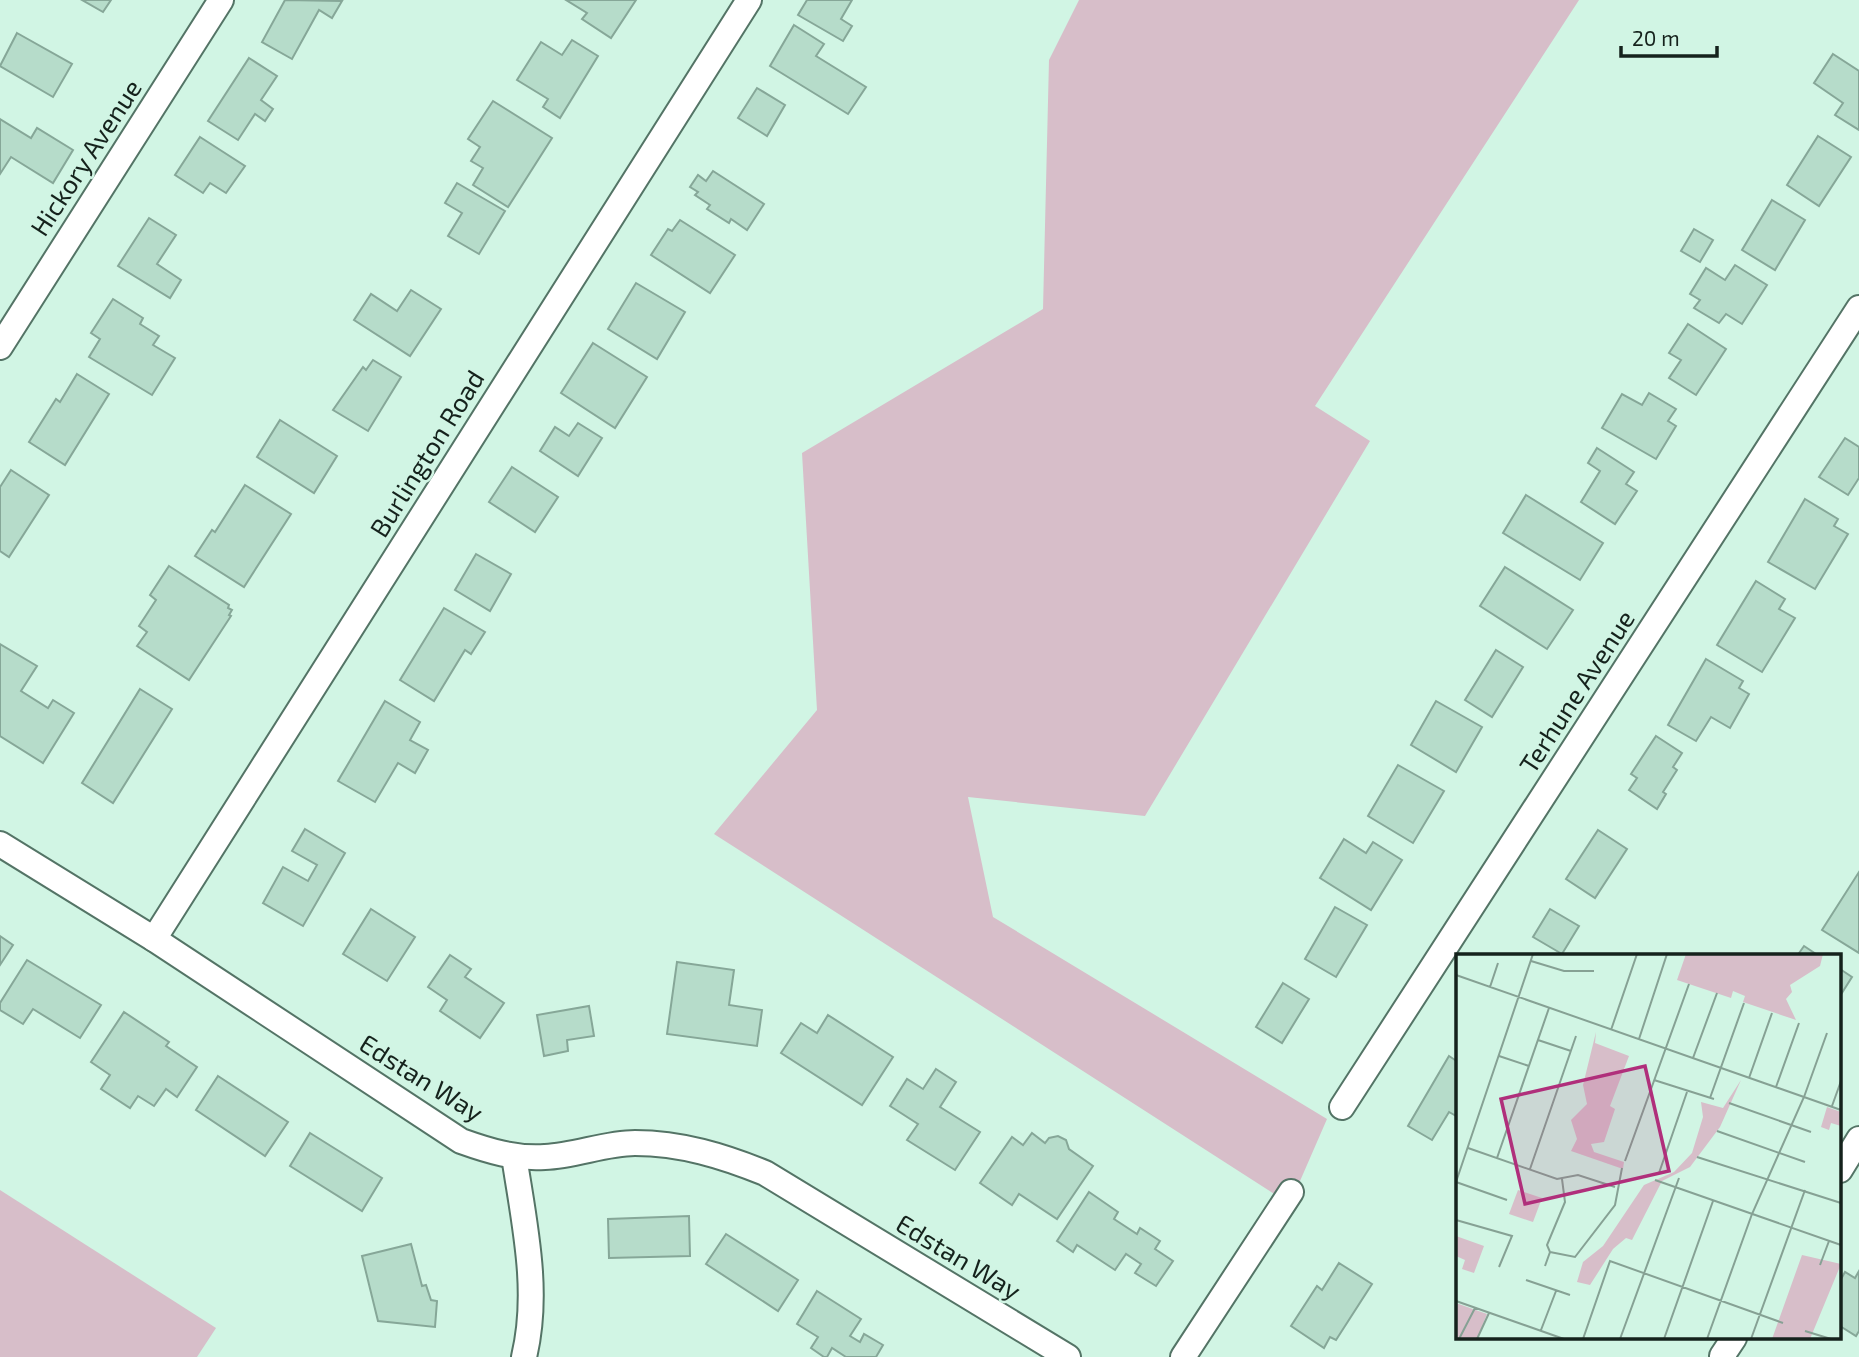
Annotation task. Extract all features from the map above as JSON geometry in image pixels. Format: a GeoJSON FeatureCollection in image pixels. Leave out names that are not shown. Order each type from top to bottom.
{"type":"FeatureCollection","features":[{"type":"Feature","properties":{"kind":"street","name":"Hickory Avenue"},"geometry":{"type":"LineString","coordinates":[[0,346],[221,0]]}},
{"type":"Feature","properties":{"kind":"street","name":"Burlington Road"},"geometry":{"type":"LineString","coordinates":[[155,939],[749,0]]}},
{"type":"Feature","properties":{"kind":"street","name":"Terhune Avenue"},"geometry":{"type":"LineString","coordinates":[[1342,1107],[1859,308]]}},
{"type":"Feature","properties":{"kind":"street","name":"Edstan Way"},"geometry":{"type":"LineString","coordinates":[[0,844],[155,939],[461,1141],[514,1156],[546,1157],[633,1143],[678,1146],[723,1156],[765,1173],[1068,1357]]}},
{"type":"Feature","properties":{"kind":"street"},"geometry":{"type":"LineString","coordinates":[[1842,1167],[1859,1139]]}},
{"type":"Feature","properties":{"kind":"street"},"geometry":{"type":"LineString","coordinates":[[514,1156],[528,1247],[532,1294],[528,1343],[524,1357]]}},
{"type":"Feature","properties":{"kind":"street"},"geometry":{"type":"LineString","coordinates":[[1184,1357],[1291,1192]]}},
{"type":"Feature","properties":{"kind":"street"},"geometry":{"type":"LineString","coordinates":[[1722,1356],[1733,1340]]}},
{"type":"Feature","properties":{"kind":"shaded area"},"geometry":{"type":"Polygon","coordinates":[[[1079,0],[1579,0],[1315,406],[1370,441],[1145,816],[968,797],[993,917],[1327,1119],[1290,1204],[714,834],[817,710],[802,453],[1043,309],[1049,60],[1079,0]]]}},
{"type":"Feature","properties":{"kind":"shaded area"},"geometry":{"type":"Polygon","coordinates":[[[0,1190],[216,1328],[197,1357],[0,1357],[0,1190]]]}},
{"type":"Feature","properties":{"kind":"building"},"geometry":{"type":"Polygon","coordinates":[[[82,0],[111,0],[103,12],[82,0]]]}},
{"type":"Feature","properties":{"kind":"building"},"geometry":{"type":"Polygon","coordinates":[[[285,0],[342,1],[332,18],[319,10],[292,59],[262,42],[285,0]]]}},
{"type":"Feature","properties":{"kind":"building"},"geometry":{"type":"Polygon","coordinates":[[[566,0],[636,0],[611,38],[582,19],[587,13],[566,0]]]}},
{"type":"Feature","properties":{"kind":"building"},"geometry":{"type":"Polygon","coordinates":[[[807,0],[852,0],[841,19],[852,26],[843,41],[798,15],[807,0]]]}},
{"type":"Feature","properties":{"kind":"building"},"geometry":{"type":"Polygon","coordinates":[[[794,25],[824,44],[816,56],[866,87],[848,114],[770,66],[794,25]]]}},
{"type":"Feature","properties":{"kind":"building"},"geometry":{"type":"Polygon","coordinates":[[[17,33],[72,64],[53,97],[0,66],[17,33]]]}},
{"type":"Feature","properties":{"kind":"building"},"geometry":{"type":"Polygon","coordinates":[[[572,40],[598,56],[560,118],[543,107],[548,99],[517,80],[541,42],[562,55],[572,40]]]}},
{"type":"Feature","properties":{"kind":"building"},"geometry":{"type":"Polygon","coordinates":[[[1833,54],[1859,71],[1859,130],[1835,115],[1843,103],[1814,83],[1833,54]]]}},
{"type":"Feature","properties":{"kind":"building"},"geometry":{"type":"Polygon","coordinates":[[[249,58],[277,76],[261,100],[273,109],[265,121],[255,114],[238,140],[208,121],[249,58]]]}},
{"type":"Feature","properties":{"kind":"building"},"geometry":{"type":"Polygon","coordinates":[[[757,88],[785,105],[767,136],[738,118],[757,88]]]}},
{"type":"Feature","properties":{"kind":"building"},"geometry":{"type":"Polygon","coordinates":[[[493,101],[552,138],[508,207],[473,185],[483,168],[471,161],[480,147],[468,139],[493,101]]]}},
{"type":"Feature","properties":{"kind":"building"},"geometry":{"type":"Polygon","coordinates":[[[0,119],[31,138],[37,128],[73,150],[53,183],[11,157],[0,174],[0,119]]]}},
{"type":"Feature","properties":{"kind":"building"},"geometry":{"type":"Polygon","coordinates":[[[1818,136],[1851,157],[1819,206],[1787,185],[1818,136]]]}},
{"type":"Feature","properties":{"kind":"building"},"geometry":{"type":"Polygon","coordinates":[[[200,137],[245,166],[226,193],[210,183],[203,193],[175,175],[200,137]]]}},
{"type":"Feature","properties":{"kind":"building"},"geometry":{"type":"Polygon","coordinates":[[[713,171],[764,204],[747,230],[731,219],[729,223],[707,209],[710,205],[695,195],[698,192],[690,187],[698,175],[706,181],[713,171]]]}},
{"type":"Feature","properties":{"kind":"building"},"geometry":{"type":"Polygon","coordinates":[[[457,183],[505,211],[479,254],[448,236],[462,213],[445,203],[457,183]]]}},
{"type":"Feature","properties":{"kind":"building"},"geometry":{"type":"Polygon","coordinates":[[[1772,200],[1805,220],[1775,270],[1742,250],[1772,200]]]}},
{"type":"Feature","properties":{"kind":"building"},"geometry":{"type":"Polygon","coordinates":[[[149,218],[176,235],[157,264],[181,280],[170,298],[118,266],[149,218]]]}},
{"type":"Feature","properties":{"kind":"building"},"geometry":{"type":"Polygon","coordinates":[[[680,220],[735,255],[710,293],[651,255],[668,229],[672,231],[680,220]]]}},
{"type":"Feature","properties":{"kind":"building"},"geometry":{"type":"Polygon","coordinates":[[[1694,229],[1713,240],[1700,262],[1681,251],[1694,229]]]}},
{"type":"Feature","properties":{"kind":"building"},"geometry":{"type":"Polygon","coordinates":[[[1735,265],[1767,285],[1742,324],[1726,314],[1719,323],[1694,308],[1700,300],[1690,294],[1706,268],[1725,280],[1735,265]]]}},
{"type":"Feature","properties":{"kind":"building"},"geometry":{"type":"Polygon","coordinates":[[[636,283],[685,312],[657,359],[608,329],[636,283]]]}},
{"type":"Feature","properties":{"kind":"building"},"geometry":{"type":"Polygon","coordinates":[[[411,290],[441,309],[410,356],[354,320],[371,294],[397,311],[411,290]]]}},
{"type":"Feature","properties":{"kind":"building"},"geometry":{"type":"Polygon","coordinates":[[[113,299],[143,318],[140,324],[159,336],[153,345],[175,358],[152,395],[89,357],[100,339],[91,333],[113,299]]]}},
{"type":"Feature","properties":{"kind":"building"},"geometry":{"type":"Polygon","coordinates":[[[1688,324],[1726,349],[1696,395],[1669,378],[1681,360],[1669,353],[1688,324]]]}},
{"type":"Feature","properties":{"kind":"building"},"geometry":{"type":"Polygon","coordinates":[[[593,343],[647,377],[615,428],[561,393],[593,343]]]}},
{"type":"Feature","properties":{"kind":"building"},"geometry":{"type":"Polygon","coordinates":[[[373,360],[401,377],[368,431],[333,410],[363,367],[366,370],[373,360]]]}},
{"type":"Feature","properties":{"kind":"building"},"geometry":{"type":"Polygon","coordinates":[[[77,374],[109,394],[65,465],[29,442],[56,399],[60,402],[77,374]]]}},
{"type":"Feature","properties":{"kind":"building"},"geometry":{"type":"Polygon","coordinates":[[[1649,393],[1676,409],[1668,421],[1676,426],[1656,459],[1602,428],[1622,394],[1642,405],[1649,393]]]}},
{"type":"Feature","properties":{"kind":"building"},"geometry":{"type":"Polygon","coordinates":[[[280,420],[337,456],[314,493],[257,457],[280,420]]]}},
{"type":"Feature","properties":{"kind":"building"},"geometry":{"type":"Polygon","coordinates":[[[578,423],[602,438],[578,476],[540,451],[555,427],[569,436],[578,423]]]}},
{"type":"Feature","properties":{"kind":"building"},"geometry":{"type":"Polygon","coordinates":[[[1845,438],[1859,447],[1859,478],[1848,495],[1819,477],[1845,438]]]}},
{"type":"Feature","properties":{"kind":"building"},"geometry":{"type":"Polygon","coordinates":[[[1597,448],[1634,472],[1626,484],[1637,491],[1615,524],[1581,502],[1600,471],[1588,463],[1597,448]]]}},
{"type":"Feature","properties":{"kind":"building"},"geometry":{"type":"Polygon","coordinates":[[[512,467],[558,497],[535,532],[489,502],[512,467]]]}},
{"type":"Feature","properties":{"kind":"building"},"geometry":{"type":"Polygon","coordinates":[[[11,470],[49,495],[9,557],[0,551],[0,487],[11,470]]]}},
{"type":"Feature","properties":{"kind":"building"},"geometry":{"type":"Polygon","coordinates":[[[245,485],[291,514],[244,587],[195,556],[212,530],[215,532],[245,485]]]}},
{"type":"Feature","properties":{"kind":"building"},"geometry":{"type":"Polygon","coordinates":[[[1526,495],[1603,543],[1580,580],[1503,533],[1526,495]]]}},
{"type":"Feature","properties":{"kind":"building"},"geometry":{"type":"Polygon","coordinates":[[[1805,499],[1838,519],[1834,526],[1848,534],[1815,589],[1768,562],[1805,499]]]}},
{"type":"Feature","properties":{"kind":"building"},"geometry":{"type":"Polygon","coordinates":[[[476,554],[511,574],[490,611],[455,590],[476,554]]]}},
{"type":"Feature","properties":{"kind":"building"},"geometry":{"type":"Polygon","coordinates":[[[169,566],[229,605],[228,608],[232,610],[229,615],[231,616],[189,680],[137,646],[147,632],[139,626],[156,600],[150,595],[169,566]]]}},
{"type":"Feature","properties":{"kind":"building"},"geometry":{"type":"Polygon","coordinates":[[[1505,567],[1573,610],[1547,649],[1480,606],[1505,567]]]}},
{"type":"Feature","properties":{"kind":"building"},"geometry":{"type":"Polygon","coordinates":[[[1756,581],[1785,599],[1779,609],[1795,618],[1762,672],[1717,645],[1756,581]]]}},
{"type":"Feature","properties":{"kind":"building"},"geometry":{"type":"Polygon","coordinates":[[[444,608],[485,632],[471,654],[465,650],[434,701],[400,680],[444,608]]]}},
{"type":"Feature","properties":{"kind":"building"},"geometry":{"type":"Polygon","coordinates":[[[0,644],[37,666],[21,691],[48,708],[53,700],[74,713],[43,763],[0,736],[0,644]]]}},
{"type":"Feature","properties":{"kind":"building"},"geometry":{"type":"Polygon","coordinates":[[[1496,650],[1523,667],[1492,717],[1465,700],[1496,650]]]}},
{"type":"Feature","properties":{"kind":"building"},"geometry":{"type":"Polygon","coordinates":[[[1706,659],[1743,681],[1739,688],[1749,694],[1730,728],[1711,717],[1696,741],[1668,725],[1706,659]]]}},
{"type":"Feature","properties":{"kind":"building"},"geometry":{"type":"Polygon","coordinates":[[[140,689],[172,709],[113,803],[82,783],[140,689]]]}},
{"type":"Feature","properties":{"kind":"building"},"geometry":{"type":"Polygon","coordinates":[[[385,701],[420,722],[410,740],[428,750],[415,773],[398,763],[375,802],[338,781],[385,701]]]}},
{"type":"Feature","properties":{"kind":"building"},"geometry":{"type":"Polygon","coordinates":[[[1436,701],[1482,727],[1456,772],[1411,745],[1436,701]]]}},
{"type":"Feature","properties":{"kind":"building"},"geometry":{"type":"Polygon","coordinates":[[[1656,736],[1682,753],[1673,767],[1677,770],[1663,792],[1666,794],[1657,809],[1629,790],[1637,778],[1631,774],[1656,736]]]}},
{"type":"Feature","properties":{"kind":"building"},"geometry":{"type":"Polygon","coordinates":[[[1398,765],[1444,791],[1413,843],[1368,816],[1398,765]]]}},
{"type":"Feature","properties":{"kind":"building"},"geometry":{"type":"Polygon","coordinates":[[[305,829],[345,853],[303,926],[263,903],[283,867],[308,881],[317,865],[292,851],[305,829]]]}},
{"type":"Feature","properties":{"kind":"building"},"geometry":{"type":"Polygon","coordinates":[[[1598,830],[1627,849],[1595,898],[1566,879],[1598,830]]]}},
{"type":"Feature","properties":{"kind":"building"},"geometry":{"type":"Polygon","coordinates":[[[1344,839],[1366,853],[1373,842],[1402,860],[1371,910],[1320,878],[1344,839]]]}},
{"type":"Feature","properties":{"kind":"building"},"geometry":{"type":"Polygon","coordinates":[[[1859,872],[1859,953],[1822,930],[1859,872]]]}},
{"type":"Feature","properties":{"kind":"building"},"geometry":{"type":"Polygon","coordinates":[[[1335,907],[1367,925],[1336,977],[1305,959],[1335,907]]]}},
{"type":"Feature","properties":{"kind":"building"},"geometry":{"type":"Polygon","coordinates":[[[371,909],[415,937],[387,981],[343,954],[371,909]]]}},
{"type":"Feature","properties":{"kind":"building"},"geometry":{"type":"Polygon","coordinates":[[[1550,909],[1579,926],[1562,954],[1533,937],[1550,909]]]}},
{"type":"Feature","properties":{"kind":"building"},"geometry":{"type":"Polygon","coordinates":[[[0,936],[13,945],[0,965],[0,936]]]}},
{"type":"Feature","properties":{"kind":"building"},"geometry":{"type":"Polygon","coordinates":[[[1804,946],[1816,954],[1798,954],[1804,946]]]}},
{"type":"Feature","properties":{"kind":"building"},"geometry":{"type":"Polygon","coordinates":[[[450,955],[471,969],[465,977],[504,1003],[480,1038],[440,1011],[447,1000],[428,987],[450,955]]]}},
{"type":"Feature","properties":{"kind":"building"},"geometry":{"type":"Polygon","coordinates":[[[27,960],[101,1005],[80,1038],[33,1009],[23,1024],[0,1010],[0,1003],[27,960]]]}},
{"type":"Feature","properties":{"kind":"building"},"geometry":{"type":"Polygon","coordinates":[[[677,962],[734,970],[729,1005],[762,1010],[757,1046],[667,1034],[677,962]]]}},
{"type":"Feature","properties":{"kind":"building"},"geometry":{"type":"Polygon","coordinates":[[[1842,970],[1852,977],[1842,993],[1842,970]]]}},
{"type":"Feature","properties":{"kind":"building"},"geometry":{"type":"Polygon","coordinates":[[[1283,983],[1309,999],[1282,1043],[1256,1027],[1283,983]]]}},
{"type":"Feature","properties":{"kind":"building"},"geometry":{"type":"Polygon","coordinates":[[[589,1006],[594,1036],[567,1040],[568,1051],[544,1056],[537,1015],[589,1006]]]}},
{"type":"Feature","properties":{"kind":"building"},"geometry":{"type":"Polygon","coordinates":[[[124,1012],[169,1042],[166,1046],[197,1067],[177,1097],[166,1089],[154,1106],[138,1096],[130,1108],[101,1089],[110,1075],[91,1062],[124,1012]]]}},
{"type":"Feature","properties":{"kind":"building"},"geometry":{"type":"Polygon","coordinates":[[[828,1015],[893,1057],[862,1105],[781,1053],[801,1023],[817,1033],[828,1015]]]}},
{"type":"Feature","properties":{"kind":"building"},"geometry":{"type":"Polygon","coordinates":[[[1449,1056],[1456,1061],[1456,1116],[1449,1112],[1432,1140],[1408,1126],[1449,1056]]]}},
{"type":"Feature","properties":{"kind":"building"},"geometry":{"type":"Polygon","coordinates":[[[936,1069],[956,1082],[940,1107],[980,1132],[955,1170],[907,1140],[918,1124],[890,1106],[907,1079],[923,1089],[936,1069]]]}},
{"type":"Feature","properties":{"kind":"building"},"geometry":{"type":"Polygon","coordinates":[[[218,1076],[288,1122],[265,1156],[196,1110],[218,1076]]]}},
{"type":"Feature","properties":{"kind":"building"},"geometry":{"type":"Polygon","coordinates":[[[310,1133],[382,1178],[362,1211],[290,1166],[310,1133]]]}},
{"type":"Feature","properties":{"kind":"building"},"geometry":{"type":"Polygon","coordinates":[[[1032,1133],[1045,1143],[1049,1138],[1058,1136],[1066,1140],[1069,1149],[1093,1166],[1057,1219],[1019,1194],[1012,1205],[980,1183],[1012,1137],[1023,1145],[1032,1133]]]}},
{"type":"Feature","properties":{"kind":"building"},"geometry":{"type":"Polygon","coordinates":[[[1089,1192],[1118,1212],[1114,1219],[1137,1234],[1140,1228],[1160,1241],[1155,1249],[1173,1261],[1156,1286],[1135,1273],[1141,1264],[1126,1254],[1115,1270],[1077,1245],[1073,1252],[1057,1241],[1089,1192]]]}},
{"type":"Feature","properties":{"kind":"building"},"geometry":{"type":"Polygon","coordinates":[[[689,1216],[690,1256],[609,1258],[608,1219],[689,1216]]]}},
{"type":"Feature","properties":{"kind":"building"},"geometry":{"type":"Polygon","coordinates":[[[726,1234],[798,1280],[778,1311],[706,1264],[726,1234]]]}},
{"type":"Feature","properties":{"kind":"building"},"geometry":{"type":"Polygon","coordinates":[[[411,1244],[422,1286],[426,1285],[431,1300],[437,1301],[435,1327],[378,1321],[362,1256],[411,1244]]]}},
{"type":"Feature","properties":{"kind":"building"},"geometry":{"type":"Polygon","coordinates":[[[1339,1263],[1372,1284],[1336,1340],[1330,1337],[1324,1348],[1291,1326],[1317,1286],[1322,1290],[1339,1263]]]}},
{"type":"Feature","properties":{"kind":"building"},"geometry":{"type":"Polygon","coordinates":[[[1859,1271],[1859,1331],[1856,1336],[1842,1327],[1842,1277],[1845,1272],[1855,1278],[1859,1271]]]}},
{"type":"Feature","properties":{"kind":"building"},"geometry":{"type":"Polygon","coordinates":[[[817,1291],[861,1319],[850,1336],[860,1342],[864,1334],[883,1345],[876,1357],[846,1357],[832,1348],[827,1357],[824,1357],[811,1348],[818,1337],[797,1324],[817,1291]]]}}]}
